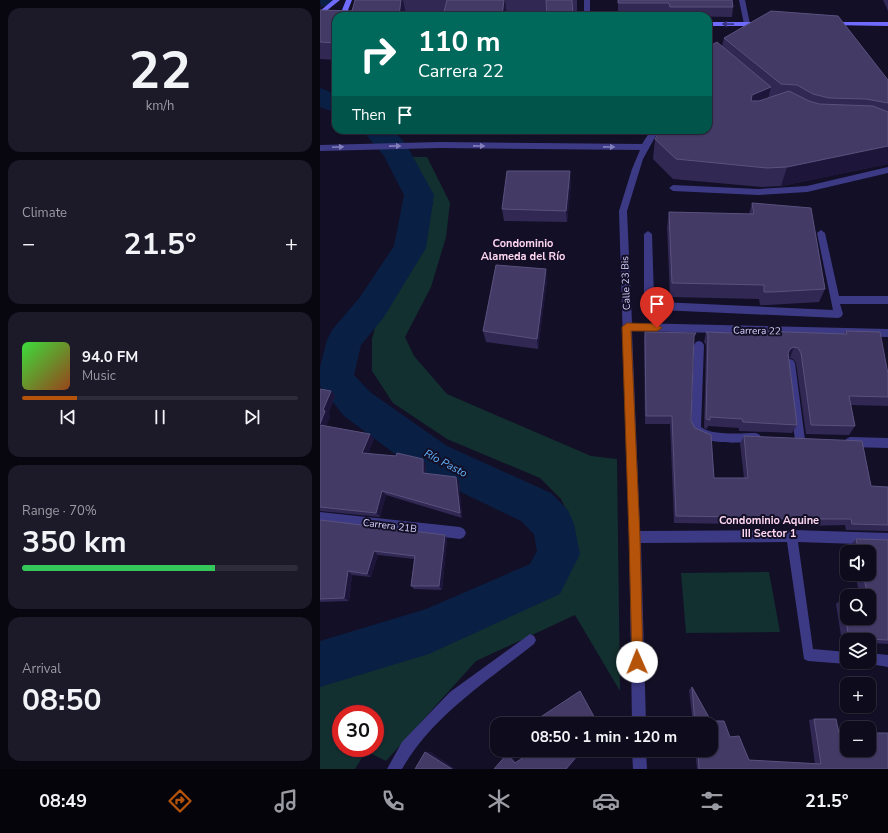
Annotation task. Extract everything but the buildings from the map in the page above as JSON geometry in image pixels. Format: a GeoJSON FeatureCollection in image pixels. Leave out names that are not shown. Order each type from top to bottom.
{"type":"FeatureCollection","features":[{"type":"Feature","properties":{"kind":"street"},"geometry":{"type":"LineString","coordinates":[[320,14],[337,0]]}},
{"type":"Feature","properties":{"kind":"street"},"geometry":{"type":"LineString","coordinates":[[345,12],[349,0]]}},
{"type":"Feature","properties":{"kind":"street"},"geometry":{"type":"LineString","coordinates":[[587,12],[588,0]]}},
{"type":"Feature","properties":{"kind":"street"},"geometry":{"type":"LineString","coordinates":[[734,42],[740,37],[747,24],[742,0]]}},
{"type":"Feature","properties":{"kind":"street"},"geometry":{"type":"LineString","coordinates":[[712,24],[770,24]]}},
{"type":"Feature","properties":{"kind":"street"},"geometry":{"type":"LineString","coordinates":[[822,24],[888,24]]}},
{"type":"Feature","properties":{"kind":"street","name":"Calle 23 Bis"},"geometry":{"type":"LineString","coordinates":[[639,717],[635,537],[623,211],[644,147],[650,134]]}},
{"type":"Feature","properties":{"kind":"street"},"geometry":{"type":"LineString","coordinates":[[320,148],[440,145],[644,147]]}},
{"type":"Feature","properties":{"kind":"street"},"geometry":{"type":"LineString","coordinates":[[673,188],[758,192],[807,189],[888,170]]}},
{"type":"Feature","properties":{"kind":"street"},"geometry":{"type":"LineString","coordinates":[[821,233],[842,332]]}},
{"type":"Feature","properties":{"kind":"street"},"geometry":{"type":"LineString","coordinates":[[648,234],[650,298],[652,303],[660,306],[838,314]]}},
{"type":"Feature","properties":{"kind":"street"},"geometry":{"type":"LineString","coordinates":[[835,300],[888,300]]}},
{"type":"Feature","properties":{"kind":"street","name":"Carrera 22"},"geometry":{"type":"LineString","coordinates":[[627,327],[888,333]]}},
{"type":"Feature","properties":{"kind":"street"},"geometry":{"type":"LineString","coordinates":[[699,345],[696,429],[698,432],[706,436],[769,438]]}},
{"type":"Feature","properties":{"kind":"street"},"geometry":{"type":"LineString","coordinates":[[790,363],[800,440]]}},
{"type":"Feature","properties":{"kind":"street"},"geometry":{"type":"LineString","coordinates":[[836,441],[888,443]]}},
{"type":"Feature","properties":{"kind":"street","name":"Carrera 21B"},"geometry":{"type":"LineString","coordinates":[[320,516],[460,533]]}},
{"type":"Feature","properties":{"kind":"street"},"geometry":{"type":"LineString","coordinates":[[635,537],[792,536],[888,539]]}},
{"type":"Feature","properties":{"kind":"street"},"geometry":{"type":"LineString","coordinates":[[792,536],[808,655],[840,657]]}},
{"type":"Feature","properties":{"kind":"street"},"geometry":{"type":"LineString","coordinates":[[394,769],[407,747],[455,697],[530,640]]}},
{"type":"Feature","properties":{"kind":"street"},"geometry":{"type":"LineString","coordinates":[[876,660],[888,661]]}},
{"type":"Feature","properties":{"kind":"street"},"geometry":{"type":"LineString","coordinates":[[639,757],[640,769]]}},
{"type":"Feature","properties":{"kind":"green space"},"geometry":{"type":"Polygon","coordinates":[[[406,157],[427,157],[450,203],[446,237],[431,287],[405,337],[414,356],[447,394],[591,456],[617,459],[620,691],[575,615],[476,661],[386,761],[378,757],[384,757],[384,705],[332,705],[332,757],[362,757],[355,769],[320,769],[320,675],[428,639],[530,594],[553,579],[576,556],[573,524],[561,499],[540,478],[447,439],[393,403],[372,371],[372,339],[378,316],[410,270],[428,224],[433,203],[406,157]]]}},
{"type":"Feature","properties":{"kind":"green space"},"geometry":{"type":"Polygon","coordinates":[[[769,572],[780,632],[686,633],[681,573],[769,572]]]}},
{"type":"Feature","properties":{"kind":"waterway","name":"Río Pasto"},"geometry":{"type":"LineString","coordinates":[[320,97],[332,102]]}},
{"type":"Feature","properties":{"kind":"waterway","name":"Río Pasto"},"geometry":{"type":"LineString","coordinates":[[320,664],[429,631],[545,579],[559,554],[553,524],[536,507],[433,459],[357,404],[335,379],[345,340],[372,307],[410,248],[419,195],[396,151],[380,134]]}},
{"type":"Feature","properties":{"kind":"district","name":"Condominio Alameda del Río"},"geometry":{"type":"Point","coordinates":[523,249]}},
{"type":"Feature","properties":{"kind":"district","name":"Condominio Aquine III Sector 1"},"geometry":{"type":"Point","coordinates":[769,526]}},
{"type":"Feature","properties":{"kind":"route"},"geometry":{"type":"LineString","coordinates":[[637,662],[635,537],[627,327],[657,328]]}}]}
